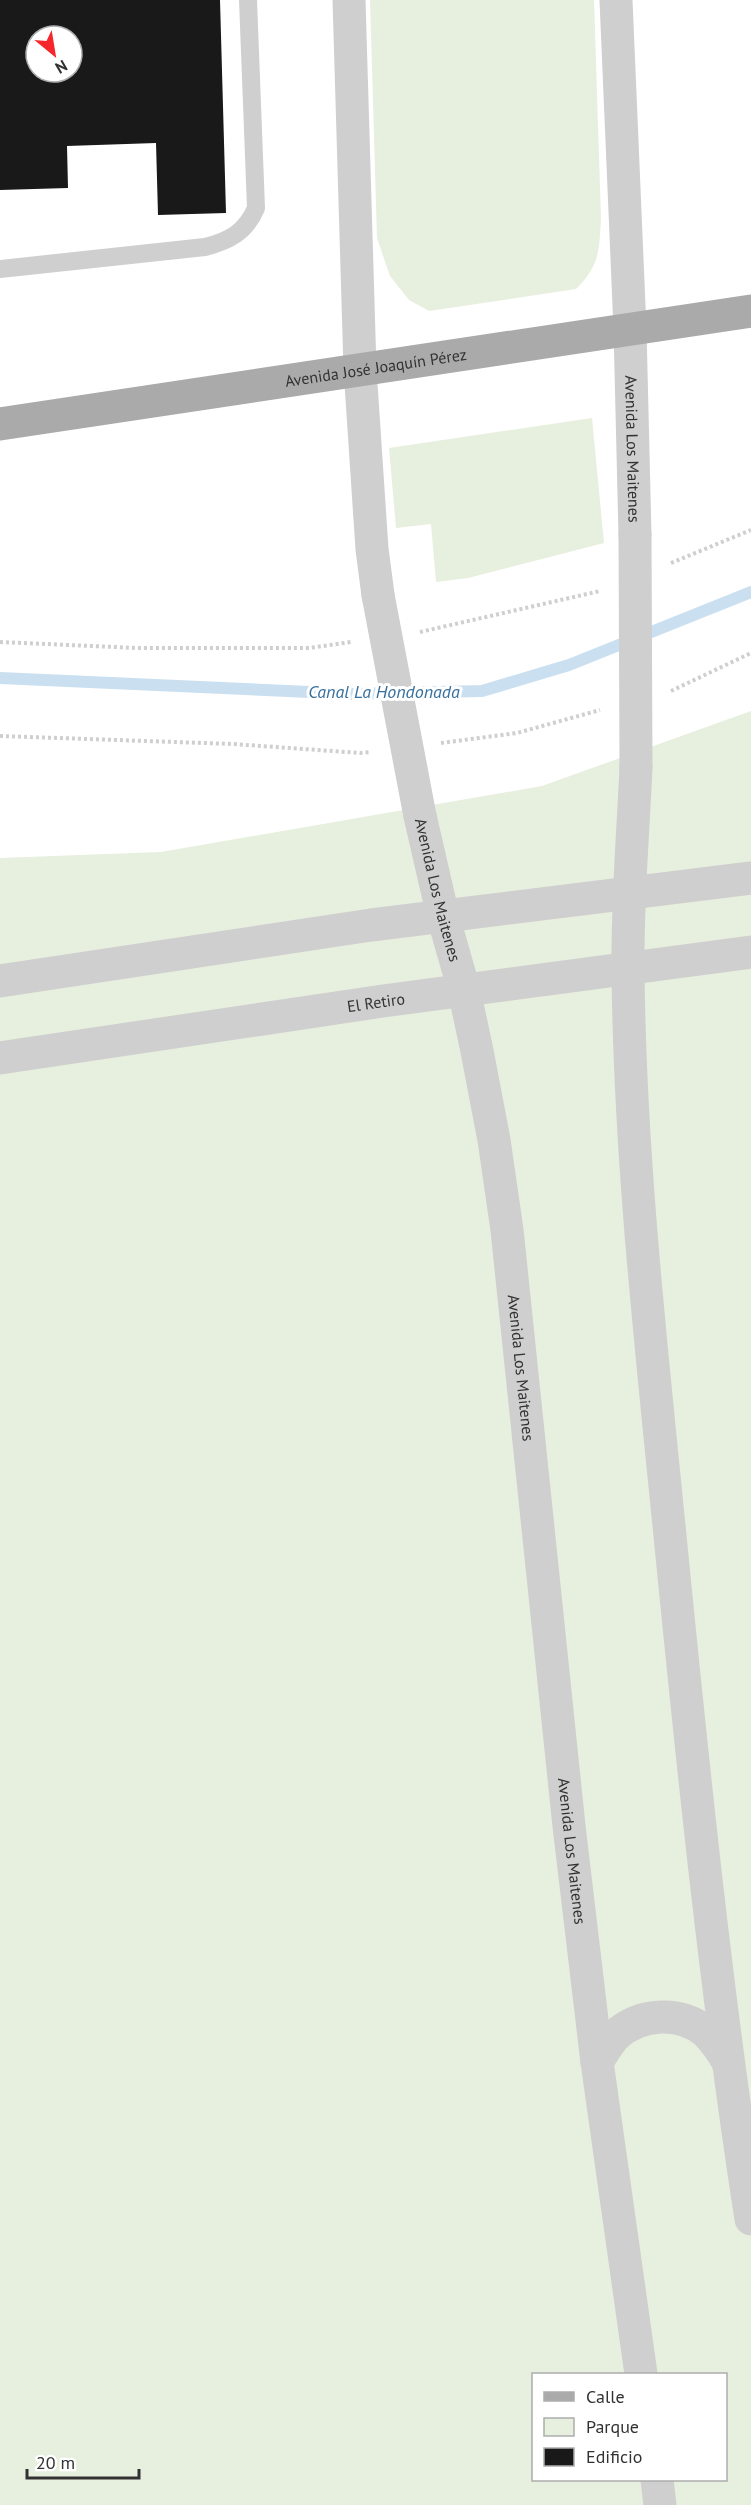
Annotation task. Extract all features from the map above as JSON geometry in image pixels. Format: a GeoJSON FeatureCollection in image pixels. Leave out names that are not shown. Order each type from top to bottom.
{"type":"FeatureCollection","features":[{"type":"Feature","properties":{"kind":"main road","name":"Avenida José Joaquín Pérez"},"geometry":{"type":"LineString","coordinates":[[0,424],[751,311]]}},
{"type":"Feature","properties":{"kind":"street","name":"Avenida Los Maitenes"},"geometry":{"type":"LineString","coordinates":[[349,0],[360,369],[369,514],[378,595],[420,816],[442,916],[464,990],[494,1140],[509,1242],[569,1826],[597,2062],[641,2373]]}},
{"type":"Feature","properties":{"kind":"street","name":"Avenida Los Maitenes"},"geometry":{"type":"LineString","coordinates":[[616,0],[630,329],[634,535],[636,767],[628,969],[633,1115],[645,1272],[697,1806],[728,2062],[751,2219]]}},
{"type":"Feature","properties":{"kind":"street"},"geometry":{"type":"LineString","coordinates":[[0,981],[442,916],[751,878]]}},
{"type":"Feature","properties":{"kind":"street","name":"El Retiro"},"geometry":{"type":"LineString","coordinates":[[0,1058],[464,990],[751,952]]}},
{"type":"Feature","properties":{"kind":"street"},"geometry":{"type":"LineString","coordinates":[[597,2062],[616,2036],[640,2022],[662,2016],[676,2018],[704,2031],[716,2043],[728,2062]]}},
{"type":"Feature","properties":{"kind":"street"},"geometry":{"type":"LineString","coordinates":[[657,2481],[660,2505]]}},
{"type":"Feature","properties":{"kind":"lane"},"geometry":{"type":"LineString","coordinates":[[0,269],[205,247],[224,242],[238,234],[250,221],[256,208],[249,0]]}},
{"type":"Feature","properties":{"kind":"green space"},"geometry":{"type":"Polygon","coordinates":[[[370,0],[594,0],[601,219],[597,257],[590,272],[576,289],[429,311],[409,300],[390,276],[377,238],[370,0]]]}},
{"type":"Feature","properties":{"kind":"green space"},"geometry":{"type":"Polygon","coordinates":[[[592,418],[604,543],[468,578],[436,582],[431,524],[396,528],[389,448],[592,418]]]}},
{"type":"Feature","properties":{"kind":"green space"},"geometry":{"type":"Polygon","coordinates":[[[751,711],[751,2505],[0,2505],[0,858],[161,852],[542,786],[751,711]]]}},
{"type":"Feature","properties":{"kind":"building"},"geometry":{"type":"Polygon","coordinates":[[[0,0],[220,0],[226,213],[158,215],[156,143],[67,146],[68,188],[0,190],[0,0]]]}},
{"type":"Feature","properties":{"kind":"waterway","name":"Canal La Hondonada"},"geometry":{"type":"LineString","coordinates":[[0,678],[353,694],[482,691],[569,665],[751,592]]}}]}
